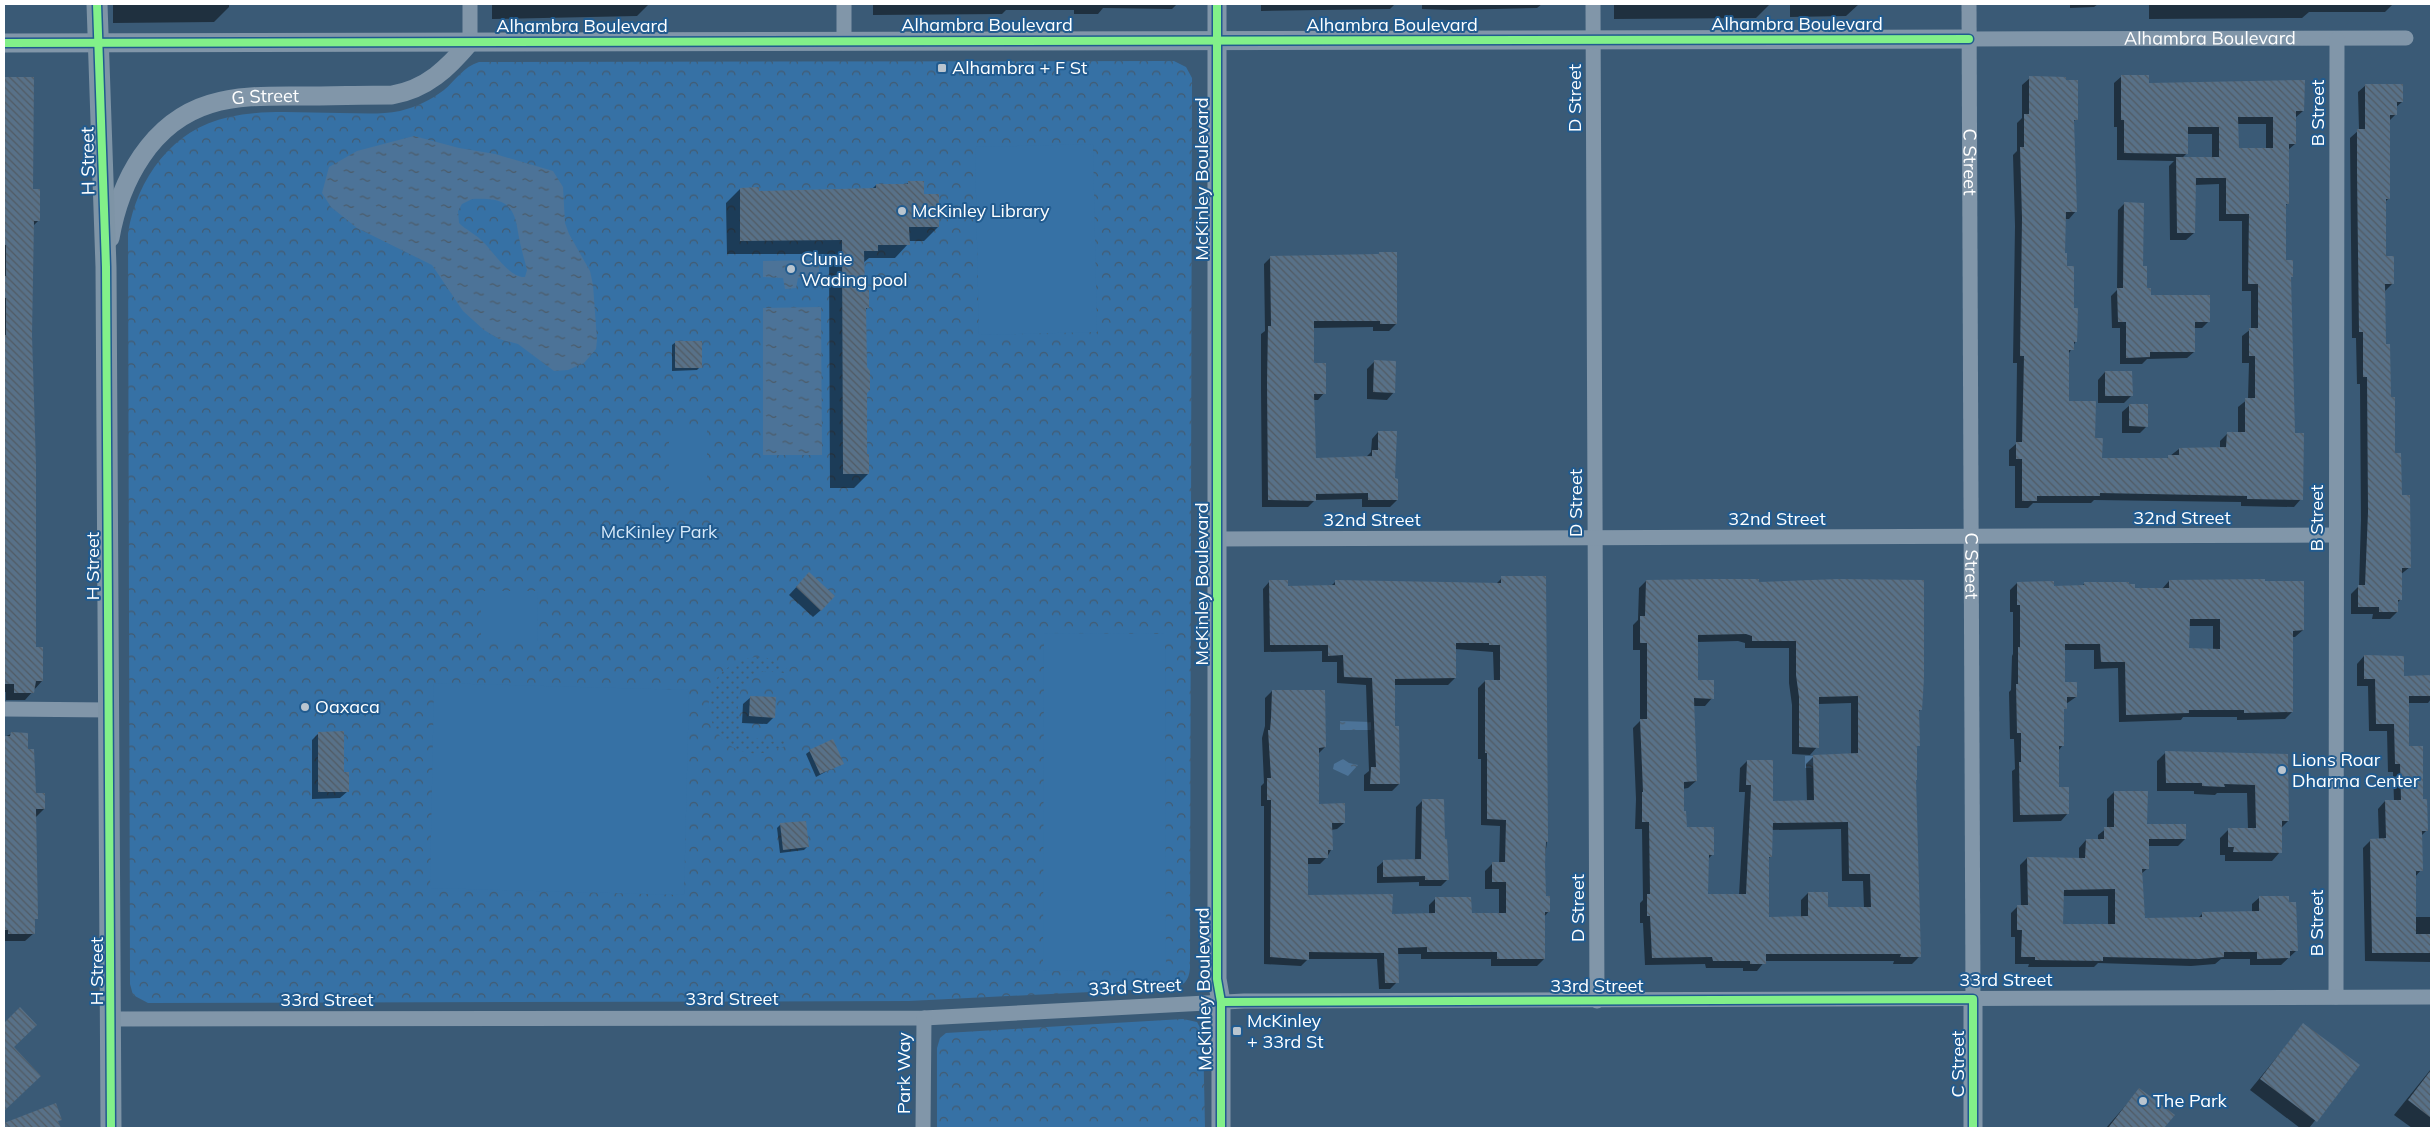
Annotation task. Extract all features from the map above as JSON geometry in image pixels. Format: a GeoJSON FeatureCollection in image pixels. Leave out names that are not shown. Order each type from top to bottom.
{"type":"FeatureCollection","features":[{"type":"Feature","properties":{"kind":"main road","name":"H Street"},"geometry":{"type":"LineString","coordinates":[[97,4],[100,42],[106,267],[112,1128]]}},
{"type":"Feature","properties":{"kind":"street"},"geometry":{"type":"LineString","coordinates":[[470,4],[470,42]]}},
{"type":"Feature","properties":{"kind":"street"},"geometry":{"type":"LineString","coordinates":[[844,4],[844,40]]}},
{"type":"Feature","properties":{"kind":"street","name":"McKinley Boulevard"},"geometry":{"type":"LineString","coordinates":[[1217,4],[1217,979],[1221,1002],[1221,1128]]}},
{"type":"Feature","properties":{"kind":"street","name":"D Street"},"geometry":{"type":"LineString","coordinates":[[1593,4],[1597,1001]]}},
{"type":"Feature","properties":{"kind":"street","name":"C Street"},"geometry":{"type":"LineString","coordinates":[[1969,4],[1972,1128]]}},
{"type":"Feature","properties":{"kind":"street","name":"Alhambra Boulevard"},"geometry":{"type":"LineString","coordinates":[[4,43],[2406,38]]}},
{"type":"Feature","properties":{"kind":"street","name":"B Street"},"geometry":{"type":"LineString","coordinates":[[2336,997],[2337,39]]}},
{"type":"Feature","properties":{"kind":"street","name":"G Street"},"geometry":{"type":"LineString","coordinates":[[106,267],[114,218],[134,166],[157,137],[174,122],[190,112],[209,104],[257,96],[392,95],[407,92],[417,89],[441,73],[470,42]]}},
{"type":"Feature","properties":{"kind":"street","name":"32nd Street"},"geometry":{"type":"LineString","coordinates":[[1217,539],[2336,536]]}},
{"type":"Feature","properties":{"kind":"street"},"geometry":{"type":"LineString","coordinates":[[4,710],[110,710]]}},
{"type":"Feature","properties":{"kind":"street","name":"33rd Street"},"geometry":{"type":"LineString","coordinates":[[112,1019],[924,1018],[1221,1002],[2431,997]]}},
{"type":"Feature","properties":{"kind":"street","name":"Park Way"},"geometry":{"type":"LineString","coordinates":[[923,1128],[924,1018]]}},
{"type":"Feature","properties":{"kind":"green space","name":"McKinley Park"},"geometry":{"type":"Polygon","coordinates":[[[1174,61],[1186,67],[1192,78],[1190,968],[1185,982],[1171,988],[909,1001],[148,1003],[133,995],[130,984],[128,233],[140,194],[149,176],[160,159],[174,145],[190,133],[209,123],[242,115],[284,112],[377,113],[400,111],[434,97],[464,70],[479,62],[1174,61]]]}},
{"type":"Feature","properties":{"kind":"green space"},"geometry":{"type":"Polygon","coordinates":[[[1093,144],[1097,332],[979,335],[975,147],[1093,144]]]}},
{"type":"Feature","properties":{"kind":"green space"},"geometry":{"type":"Polygon","coordinates":[[[669,428],[707,428],[707,494],[669,494],[669,428]]]}},
{"type":"Feature","properties":{"kind":"green space"},"geometry":{"type":"Polygon","coordinates":[[[481,591],[538,591],[537,642],[481,642],[481,591]]]}},
{"type":"Feature","properties":{"kind":"green space"},"geometry":{"type":"Polygon","coordinates":[[[1044,633],[1165,634],[1166,970],[1043,971],[1044,633]]]}},
{"type":"Feature","properties":{"kind":"green space"},"geometry":{"type":"Polygon","coordinates":[[[755,657],[767,658],[789,670],[787,674],[766,671],[751,677],[741,689],[738,704],[740,720],[749,733],[763,741],[784,740],[785,746],[759,753],[738,750],[721,738],[711,721],[709,701],[715,682],[730,666],[755,657]]]}},
{"type":"Feature","properties":{"kind":"green space"},"geometry":{"type":"Polygon","coordinates":[[[434,683],[689,690],[684,895],[430,888],[434,683]]]}},
{"type":"Feature","properties":{"kind":"green space"},"geometry":{"type":"Polygon","coordinates":[[[1183,1019],[1197,1022],[1203,1033],[1205,1128],[937,1128],[937,1048],[940,1038],[946,1033],[1183,1019]]]}},
{"type":"Feature","properties":{"kind":"water"},"geometry":{"type":"Polygon","coordinates":[[[414,136],[459,148],[495,154],[553,171],[563,187],[565,223],[569,234],[590,271],[593,285],[596,349],[584,363],[568,370],[554,371],[518,344],[499,339],[484,330],[463,311],[432,265],[357,228],[331,207],[322,193],[329,167],[357,151],[414,136]],[[472,199],[462,204],[458,211],[459,223],[481,240],[512,273],[525,277],[527,270],[516,222],[510,208],[499,201],[472,199]]]}},
{"type":"Feature","properties":{"kind":"water","name":"Clunie Wading pool"},"geometry":{"type":"Polygon","coordinates":[[[819,260],[819,278],[798,278],[796,288],[785,289],[783,278],[763,277],[763,261],[819,260]]]}},
{"type":"Feature","properties":{"kind":"water"},"geometry":{"type":"Polygon","coordinates":[[[821,307],[822,455],[763,455],[763,308],[821,307]]]}},
{"type":"Feature","properties":{"kind":"water"},"geometry":{"type":"Polygon","coordinates":[[[1340,721],[1371,722],[1371,730],[1340,730],[1340,721]]]}},
{"type":"Feature","properties":{"kind":"water"},"geometry":{"type":"Polygon","coordinates":[[[1805,756],[1829,756],[1826,768],[1805,768],[1805,756]]]}},
{"type":"Feature","properties":{"kind":"water"},"geometry":{"type":"Polygon","coordinates":[[[1343,759],[1358,765],[1348,776],[1333,769],[1334,764],[1343,759]]]}},
{"type":"Feature","properties":{"kind":"building"},"geometry":{"type":"Polygon","coordinates":[[[2121,75],[2149,75],[2149,83],[2305,80],[2304,111],[2296,111],[2296,144],[2289,144],[2289,204],[2286,204],[2286,260],[2293,260],[2293,277],[2291,277],[2295,433],[2304,433],[2303,500],[2247,499],[2247,496],[2100,493],[2100,496],[2037,496],[2037,501],[2022,501],[2022,459],[2016,459],[2016,442],[2022,442],[2024,356],[2020,356],[2022,218],[2020,147],[2024,147],[2024,114],[2029,114],[2029,76],[2066,77],[2066,80],[2078,80],[2078,120],[2074,120],[2077,212],[2066,212],[2065,253],[2067,253],[2067,266],[2074,266],[2074,308],[2078,308],[2077,342],[2074,342],[2074,350],[2069,350],[2069,401],[2096,401],[2095,438],[2103,438],[2102,458],[2168,458],[2168,455],[2179,455],[2179,448],[2226,447],[2227,432],[2245,432],[2245,398],[2255,398],[2255,356],[2249,356],[2249,328],[2258,328],[2258,284],[2248,284],[2249,214],[2226,214],[2226,178],[2196,178],[2195,233],[2177,233],[2176,157],[2219,157],[2219,127],[2188,127],[2188,154],[2124,153],[2124,120],[2121,120],[2121,75]],[[2238,117],[2239,148],[2273,148],[2273,117],[2238,117]]]}},
{"type":"Feature","properties":{"kind":"building"},"geometry":{"type":"Polygon","coordinates":[[[4,77],[34,77],[33,189],[40,189],[40,221],[34,221],[32,335],[36,465],[36,647],[43,647],[43,681],[36,681],[34,693],[14,693],[14,684],[4,684],[4,335],[6,335],[6,298],[4,298],[4,276],[6,276],[6,245],[4,245],[4,77]]]}},
{"type":"Feature","properties":{"kind":"building"},"geometry":{"type":"Polygon","coordinates":[[[2365,84],[2403,84],[2403,102],[2397,102],[2397,115],[2390,115],[2390,199],[2386,199],[2386,256],[2394,256],[2394,284],[2385,284],[2386,344],[2390,344],[2391,397],[2395,397],[2395,453],[2401,453],[2402,495],[2410,495],[2411,568],[2402,568],[2402,600],[2398,600],[2398,612],[2379,612],[2379,607],[2358,607],[2358,585],[2365,585],[2368,512],[2367,377],[2363,377],[2363,332],[2359,332],[2357,173],[2357,129],[2365,129],[2365,84]]]}},
{"type":"Feature","properties":{"kind":"building"},"geometry":{"type":"Polygon","coordinates":[[[908,181],[924,181],[924,194],[939,194],[939,227],[909,227],[910,245],[878,245],[878,251],[864,251],[865,290],[869,290],[869,308],[866,308],[867,367],[870,371],[870,390],[867,393],[867,454],[869,454],[869,474],[843,474],[842,240],[740,241],[740,188],[759,187],[759,191],[876,188],[876,184],[908,184],[908,181]]]}},
{"type":"Feature","properties":{"kind":"building"},"geometry":{"type":"Polygon","coordinates":[[[2124,202],[2144,203],[2143,266],[2147,266],[2147,288],[2151,288],[2151,295],[2210,295],[2210,322],[2195,322],[2195,352],[2150,352],[2150,357],[2126,358],[2126,322],[2118,322],[2117,288],[2123,288],[2124,202]]]}},
{"type":"Feature","properties":{"kind":"building"},"geometry":{"type":"Polygon","coordinates":[[[1379,252],[1397,252],[1397,324],[1380,324],[1380,321],[1314,321],[1314,363],[1326,363],[1326,394],[1314,394],[1316,458],[1372,456],[1372,450],[1378,450],[1378,431],[1397,431],[1395,478],[1398,479],[1398,500],[1368,500],[1368,493],[1316,494],[1316,501],[1268,500],[1267,382],[1268,326],[1271,326],[1270,256],[1379,254],[1379,252]]]}},
{"type":"Feature","properties":{"kind":"building"},"geometry":{"type":"Polygon","coordinates":[[[675,341],[702,341],[702,368],[675,368],[675,341]]]}},
{"type":"Feature","properties":{"kind":"building"},"geometry":{"type":"Polygon","coordinates":[[[1374,360],[1396,361],[1395,393],[1373,392],[1374,360]]]}},
{"type":"Feature","properties":{"kind":"building"},"geometry":{"type":"Polygon","coordinates":[[[2105,371],[2132,371],[2133,396],[2105,396],[2105,371]]]}},
{"type":"Feature","properties":{"kind":"building"},"geometry":{"type":"Polygon","coordinates":[[[2129,404],[2148,404],[2148,427],[2129,426],[2129,404]]]}},
{"type":"Feature","properties":{"kind":"building"},"geometry":{"type":"Polygon","coordinates":[[[809,572],[835,596],[821,611],[796,587],[809,572]]]}},
{"type":"Feature","properties":{"kind":"building"},"geometry":{"type":"Polygon","coordinates":[[[1501,576],[1546,576],[1548,842],[1546,842],[1545,864],[1546,896],[1550,896],[1550,912],[1545,912],[1545,959],[1497,959],[1497,952],[1427,952],[1427,947],[1398,948],[1399,983],[1385,983],[1384,953],[1309,952],[1309,960],[1270,957],[1271,800],[1267,800],[1267,778],[1271,778],[1268,730],[1270,730],[1272,690],[1325,690],[1326,747],[1319,748],[1319,804],[1345,803],[1345,823],[1332,823],[1333,850],[1328,850],[1328,858],[1308,858],[1308,895],[1393,894],[1392,914],[1435,913],[1435,897],[1471,897],[1472,913],[1506,913],[1506,882],[1492,882],[1492,862],[1505,862],[1506,820],[1487,819],[1485,680],[1500,680],[1500,645],[1456,643],[1456,678],[1395,679],[1395,726],[1399,726],[1400,784],[1370,784],[1371,767],[1376,767],[1372,678],[1344,677],[1343,655],[1328,656],[1328,645],[1270,645],[1269,580],[1288,580],[1288,586],[1335,585],[1335,580],[1501,583],[1501,576]]]}},
{"type":"Feature","properties":{"kind":"building"},"geometry":{"type":"Polygon","coordinates":[[[1759,579],[1759,582],[1838,579],[1924,580],[1924,678],[1922,710],[1919,710],[1920,746],[1917,746],[1916,780],[1921,957],[1900,957],[1901,954],[1766,954],[1766,964],[1750,964],[1750,961],[1713,961],[1712,957],[1652,958],[1650,916],[1647,916],[1647,894],[1650,894],[1649,822],[1642,822],[1643,792],[1640,719],[1647,719],[1647,643],[1640,643],[1640,616],[1645,616],[1646,580],[1759,579]],[[1746,634],[1698,635],[1698,680],[1714,680],[1714,699],[1694,698],[1697,781],[1684,782],[1684,811],[1686,811],[1687,827],[1714,827],[1714,855],[1709,855],[1708,894],[1746,894],[1751,785],[1746,785],[1747,760],[1773,760],[1773,801],[1814,800],[1813,755],[1858,753],[1858,696],[1819,697],[1819,748],[1799,747],[1796,641],[1752,641],[1752,636],[1746,634]],[[1848,822],[1773,823],[1772,857],[1769,857],[1769,917],[1808,916],[1808,892],[1828,892],[1828,907],[1871,907],[1870,874],[1849,874],[1848,822]]]}},
{"type":"Feature","properties":{"kind":"building"},"geometry":{"type":"Polygon","coordinates":[[[2265,579],[2265,581],[2304,581],[2304,630],[2293,631],[2293,712],[2244,713],[2244,710],[2189,710],[2189,713],[2126,715],[2125,662],[2101,662],[2100,644],[2065,644],[2065,682],[2077,682],[2077,697],[2067,697],[2067,709],[2064,709],[2064,746],[2059,746],[2059,787],[2069,787],[2069,814],[2020,815],[2019,762],[2021,762],[2021,733],[2017,733],[2016,684],[2018,684],[2018,647],[2020,647],[2020,605],[2017,605],[2017,582],[2054,581],[2054,586],[2084,585],[2084,582],[2129,582],[2129,584],[2135,584],[2135,588],[2169,588],[2169,580],[2265,579]],[[2190,619],[2189,648],[2220,649],[2220,619],[2190,619]]]}},
{"type":"Feature","properties":{"kind":"building"},"geometry":{"type":"Polygon","coordinates":[[[2364,655],[2404,656],[2404,676],[2431,675],[2431,696],[2409,696],[2409,746],[2423,746],[2423,799],[2427,799],[2428,831],[2422,831],[2423,871],[2416,871],[2416,934],[2431,934],[2431,953],[2372,953],[2370,839],[2386,838],[2385,800],[2401,800],[2400,764],[2395,764],[2394,724],[2376,724],[2375,679],[2364,679],[2364,655]]]}},
{"type":"Feature","properties":{"kind":"building"},"geometry":{"type":"Polygon","coordinates":[[[750,696],[776,697],[775,718],[749,716],[750,696]]]}},
{"type":"Feature","properties":{"kind":"building"},"geometry":{"type":"Polygon","coordinates":[[[344,731],[344,772],[349,772],[349,792],[318,792],[318,732],[344,731]]]}},
{"type":"Feature","properties":{"kind":"building"},"geometry":{"type":"Polygon","coordinates":[[[11,732],[28,733],[28,749],[34,749],[36,793],[45,793],[45,809],[36,809],[38,919],[35,919],[35,934],[8,934],[8,930],[4,930],[4,736],[10,736],[11,732]]]}},
{"type":"Feature","properties":{"kind":"building"},"geometry":{"type":"Polygon","coordinates":[[[833,739],[844,764],[820,774],[809,750],[833,739]]]}},
{"type":"Feature","properties":{"kind":"building"},"geometry":{"type":"Polygon","coordinates":[[[2165,751],[2288,754],[2289,821],[2282,821],[2282,853],[2233,852],[2234,847],[2228,847],[2228,828],[2256,828],[2255,785],[2224,784],[2225,787],[2202,786],[2202,783],[2166,783],[2165,751]]]}},
{"type":"Feature","properties":{"kind":"building"},"geometry":{"type":"Polygon","coordinates":[[[2114,791],[2148,791],[2147,824],[2186,824],[2186,839],[2149,839],[2149,869],[2142,869],[2145,918],[2202,917],[2202,912],[2259,911],[2259,896],[2289,896],[2289,902],[2296,902],[2298,951],[2290,951],[2290,958],[2257,959],[2257,952],[2224,952],[2224,957],[2199,959],[2103,957],[2103,961],[2035,960],[2035,957],[2021,957],[2022,930],[2017,930],[2017,905],[2028,905],[2027,857],[2085,858],[2086,839],[2104,839],[2104,827],[2114,827],[2114,791]],[[2115,889],[2064,890],[2063,924],[2115,924],[2115,889]]]}},
{"type":"Feature","properties":{"kind":"building"},"geometry":{"type":"Polygon","coordinates":[[[1422,799],[1444,799],[1449,880],[1425,880],[1425,876],[1383,877],[1383,860],[1421,859],[1422,799]]]}},
{"type":"Feature","properties":{"kind":"building"},"geometry":{"type":"Polygon","coordinates":[[[806,821],[809,847],[783,850],[780,823],[806,821]]]}},
{"type":"Feature","properties":{"kind":"building"},"geometry":{"type":"Polygon","coordinates":[[[20,1007],[37,1025],[14,1047],[41,1076],[4,1111],[4,1023],[20,1007]]]}},
{"type":"Feature","properties":{"kind":"building"},"geometry":{"type":"Polygon","coordinates":[[[2303,1023],[2360,1065],[2317,1122],[2260,1079],[2303,1023]]]}},
{"type":"Feature","properties":{"kind":"building"},"geometry":{"type":"Polygon","coordinates":[[[2431,1070],[2431,1118],[2408,1100],[2431,1070]]]}},
{"type":"Feature","properties":{"kind":"building","name":"The Park"},"geometry":{"type":"Polygon","coordinates":[[[2139,1088],[2175,1115],[2164,1128],[2108,1128],[2139,1088]]]}},
{"type":"Feature","properties":{"kind":"building"},"geometry":{"type":"Polygon","coordinates":[[[56,1103],[62,1120],[58,1121],[61,1128],[4,1128],[4,1123],[56,1103]]]}},
{"type":"Feature","properties":{"kind":"cycle path"},"geometry":{"type":"LineString","coordinates":[[97,4],[106,267],[111,1128]]}},
{"type":"Feature","properties":{"kind":"cycle path"},"geometry":{"type":"LineString","coordinates":[[1217,4],[1217,979],[1221,1002],[1221,1128]]}},
{"type":"Feature","properties":{"kind":"cycle path"},"geometry":{"type":"LineString","coordinates":[[4,43],[1969,39]]}},
{"type":"Feature","properties":{"kind":"cycle path"},"geometry":{"type":"LineString","coordinates":[[1221,1002],[1973,999],[1973,1128]]}},
{"type":"Feature","properties":{"kind":"place","name":"Alhambra + F St"},"geometry":{"type":"Point","coordinates":[942,68]}},
{"type":"Feature","properties":{"kind":"place","name":"McKinley Library"},"geometry":{"type":"Point","coordinates":[902,211]}},
{"type":"Feature","properties":{"kind":"place","name":"Clunie Wading pool"},"geometry":{"type":"Point","coordinates":[791,269]}},
{"type":"Feature","properties":{"kind":"place","name":"Oaxaca"},"geometry":{"type":"Point","coordinates":[305,707]}},
{"type":"Feature","properties":{"kind":"place","name":"Lions Roar Dharma Center"},"geometry":{"type":"Point","coordinates":[2282,770]}},
{"type":"Feature","properties":{"kind":"place","name":"McKinley + 33rd St"},"geometry":{"type":"Point","coordinates":[1237,1031]}},
{"type":"Feature","properties":{"kind":"place","name":"The Park"},"geometry":{"type":"Point","coordinates":[2143,1101]}}]}
